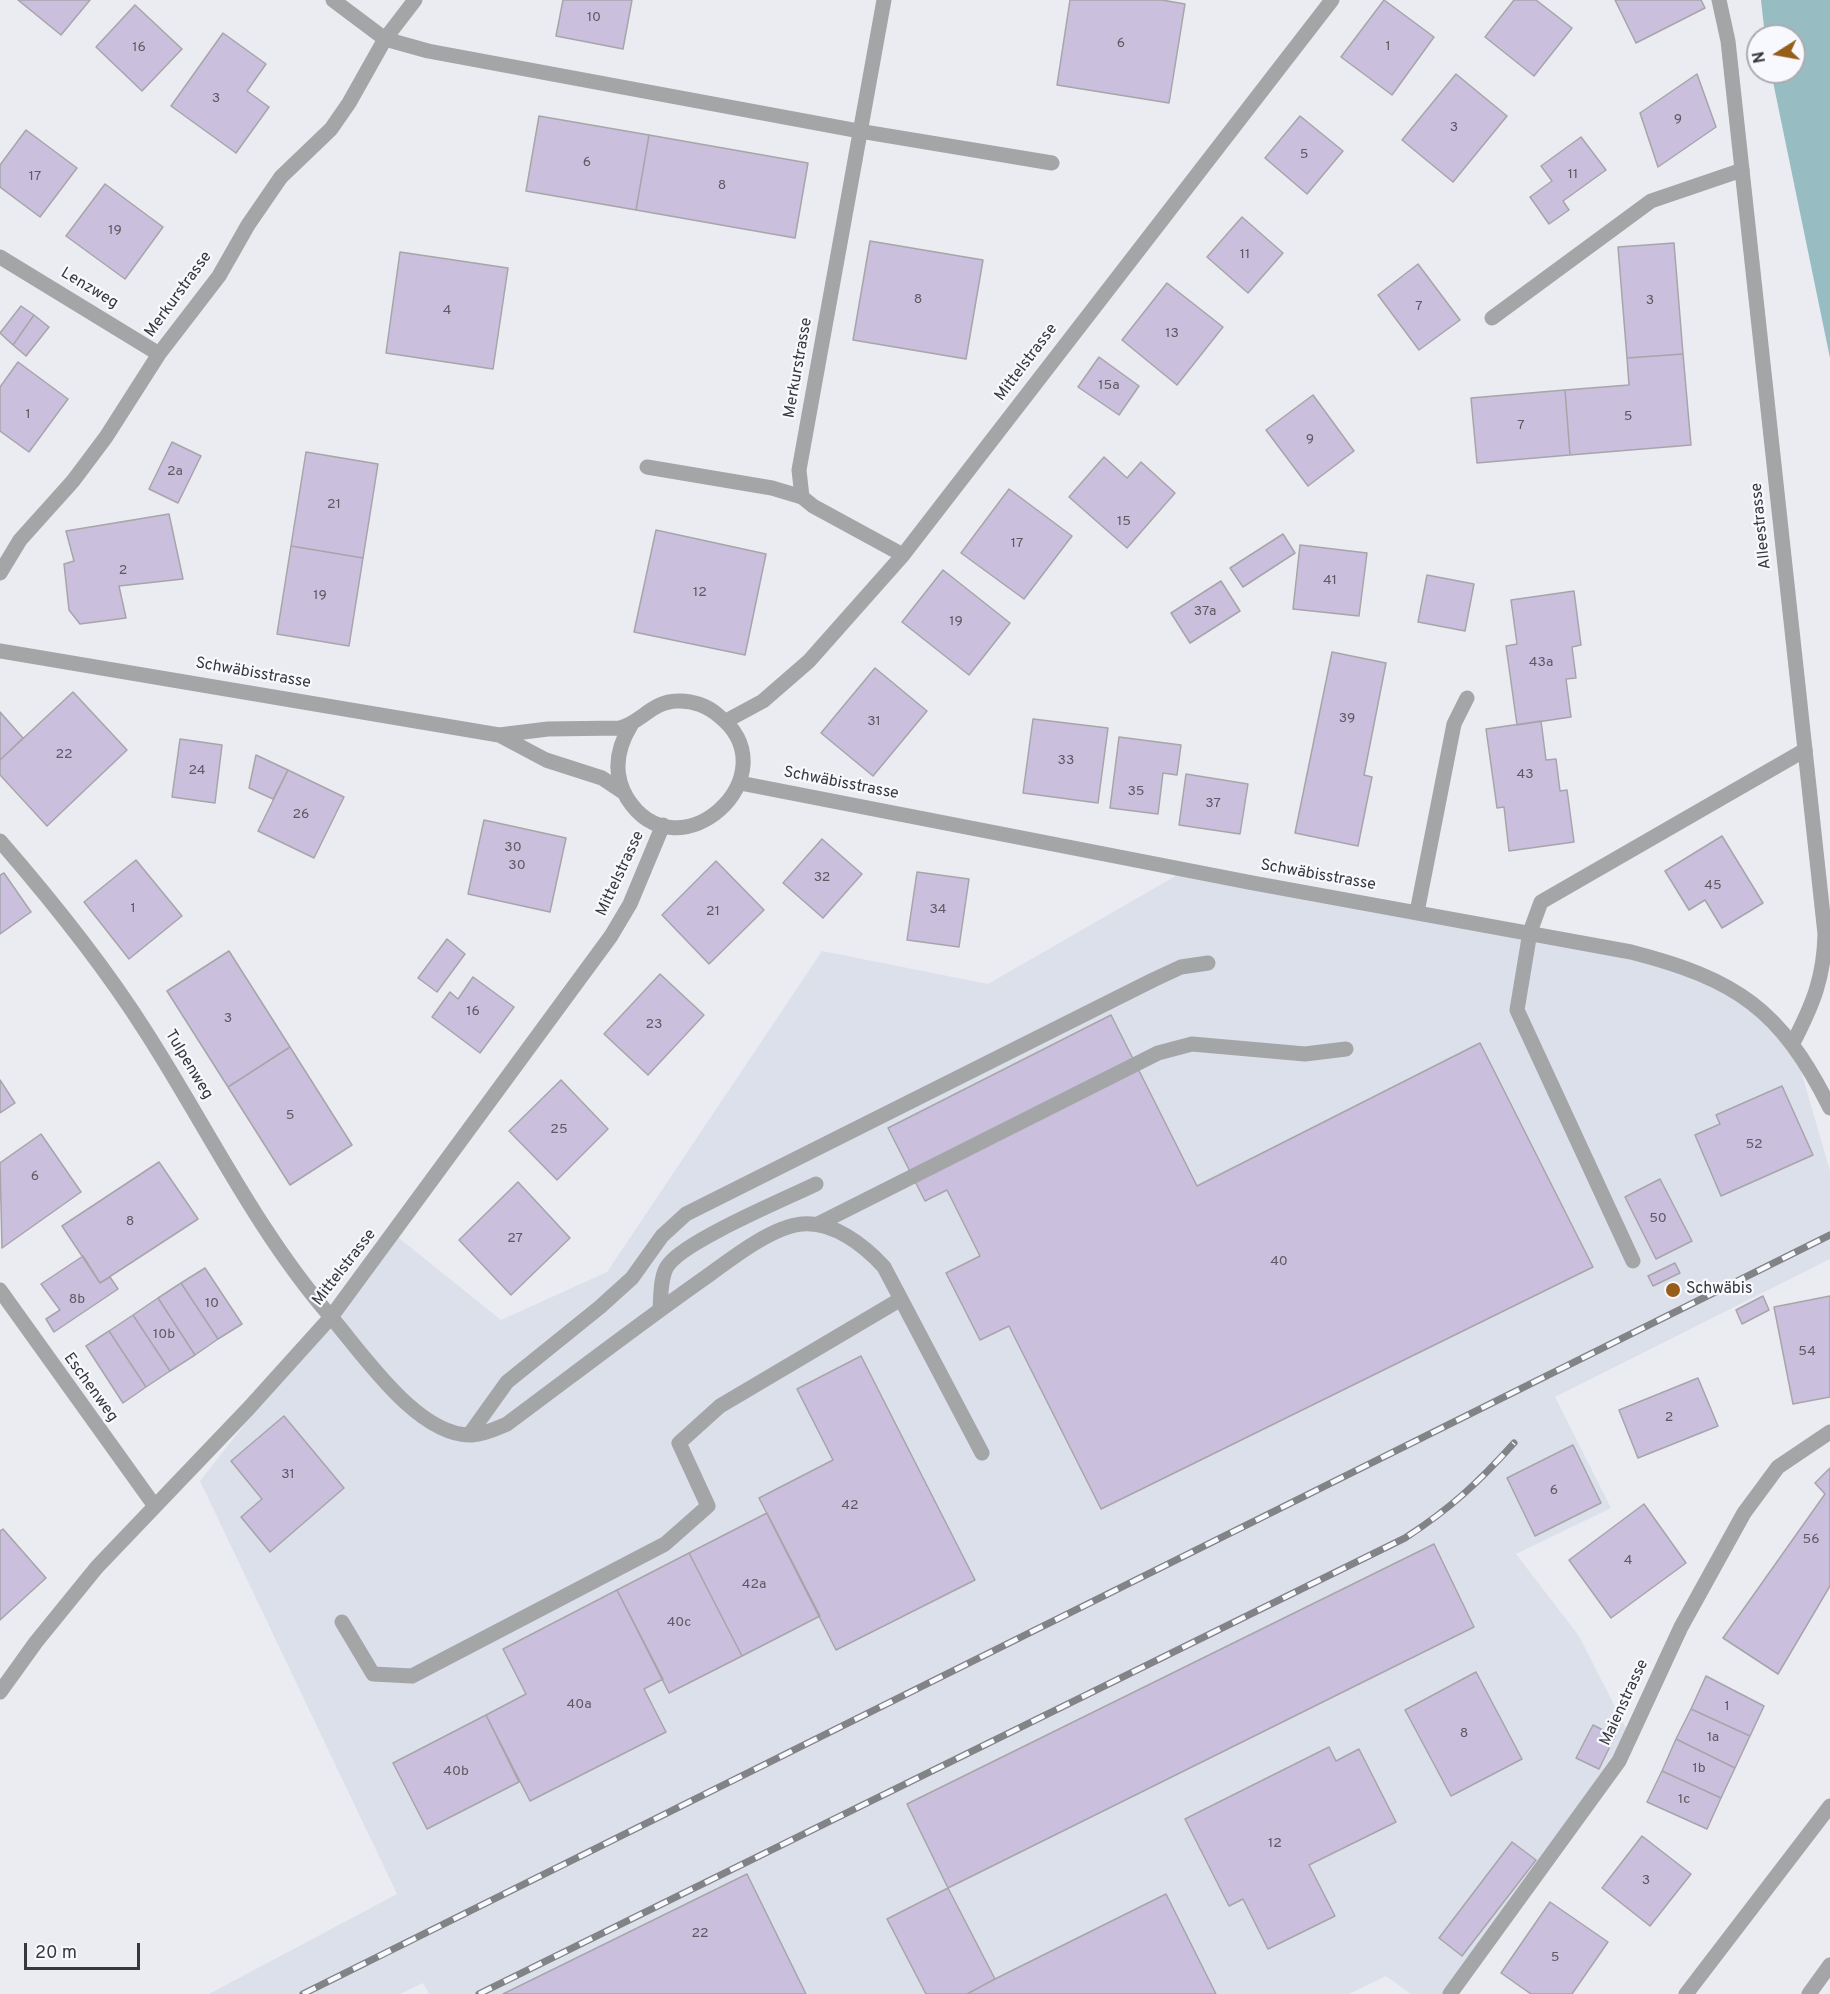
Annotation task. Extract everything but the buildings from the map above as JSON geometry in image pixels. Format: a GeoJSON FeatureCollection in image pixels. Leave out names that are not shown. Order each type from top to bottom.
{"type":"FeatureCollection","features":[{"type":"Feature","properties":{"kind":"street"},"geometry":{"type":"LineString","coordinates":[[333,0],[385,39],[428,51],[859,131],[1052,163]]}},
{"type":"Feature","properties":{"kind":"street","name":"Merkurstrasse"},"geometry":{"type":"LineString","coordinates":[[0,573],[20,540],[73,481],[106,437],[159,354],[219,276],[248,225],[281,177],[331,129],[349,103],[385,39],[416,0]]}},
{"type":"Feature","properties":{"kind":"street","name":"Merkurstrasse"},"geometry":{"type":"LineString","coordinates":[[802,497],[799,470],[884,0]]}},
{"type":"Feature","properties":{"kind":"street","name":"Mittelstrasse"},"geometry":{"type":"LineString","coordinates":[[726,721],[763,701],[809,661],[903,555],[1332,0]]}},
{"type":"Feature","properties":{"kind":"street","name":"Alleestrasse"},"geometry":{"type":"LineString","coordinates":[[1719,0],[1728,41],[1825,934],[1824,964],[1819,987],[1793,1043]]}},
{"type":"Feature","properties":{"kind":"street"},"geometry":{"type":"LineString","coordinates":[[1492,318],[1651,201],[1742,170]]}},
{"type":"Feature","properties":{"kind":"street","name":"Lenzweg"},"geometry":{"type":"LineString","coordinates":[[0,257],[159,354]]}},
{"type":"Feature","properties":{"kind":"street"},"geometry":{"type":"LineString","coordinates":[[647,467],[772,488],[802,497],[813,506],[903,555]]}},
{"type":"Feature","properties":{"kind":"street","name":"Schwäbisstrasse"},"geometry":{"type":"LineString","coordinates":[[0,651],[499,735],[548,729],[609,729],[631,725]]}},
{"type":"Feature","properties":{"kind":"street"},"geometry":{"type":"LineString","coordinates":[[1417,912],[1454,724],[1467,698]]}},
{"type":"Feature","properties":{"kind":"street"},"geometry":{"type":"LineString","coordinates":[[677,701],[695,703],[712,710],[726,721],[741,751],[740,783],[727,805],[711,818],[692,825],[663,825],[636,810],[624,792],[618,777],[617,758],[621,740],[644,712],[660,704],[677,701]]}},
{"type":"Feature","properties":{"kind":"street","name":"Schwäbisstrasse"},"geometry":{"type":"LineString","coordinates":[[499,735],[546,760],[602,778],[624,792]]}},
{"type":"Feature","properties":{"kind":"street"},"geometry":{"type":"LineString","coordinates":[[1633,1261],[1517,1010],[1530,932],[1541,902],[1805,750]]}},
{"type":"Feature","properties":{"kind":"street","name":"Schwäbisstrasse"},"geometry":{"type":"LineString","coordinates":[[740,783],[1530,932],[1680,964],[1729,987],[1754,1004],[1793,1043],[1830,1108]]}},
{"type":"Feature","properties":{"kind":"street","name":"Mittelstrasse"},"geometry":{"type":"LineString","coordinates":[[0,1692],[65,1605],[154,1505],[248,1409],[331,1317],[611,936],[630,904],[663,825]]}},
{"type":"Feature","properties":{"kind":"street","name":"Tulpenweg"},"geometry":{"type":"LineString","coordinates":[[0,841],[102,966],[146,1031],[289,1266],[410,1408],[441,1428],[469,1435]]}},
{"type":"Feature","properties":{"kind":"street"},"geometry":{"type":"LineString","coordinates":[[469,1435],[507,1382],[600,1307],[632,1278],[662,1236],[686,1214],[1153,980],[1181,967],[1208,963]]}},
{"type":"Feature","properties":{"kind":"street"},"geometry":{"type":"LineString","coordinates":[[469,1435],[486,1433],[507,1424],[743,1250],[799,1224],[820,1223],[1158,1053],[1192,1044],[1305,1054],[1346,1049]]}},
{"type":"Feature","properties":{"kind":"street"},"geometry":{"type":"LineString","coordinates":[[660,1309],[662,1284],[668,1264],[694,1245],[816,1184]]}},
{"type":"Feature","properties":{"kind":"street"},"geometry":{"type":"LineString","coordinates":[[820,1223],[865,1246],[884,1267],[982,1453]]}},
{"type":"Feature","properties":{"kind":"street","name":"Eschenweg"},"geometry":{"type":"LineString","coordinates":[[0,1290],[87,1416],[154,1505]]}},
{"type":"Feature","properties":{"kind":"street"},"geometry":{"type":"LineString","coordinates":[[342,1622],[373,1674],[412,1676],[665,1544],[708,1506],[679,1443],[720,1406],[901,1299]]}},
{"type":"Feature","properties":{"kind":"street","name":"Maienstrasse"},"geometry":{"type":"LineString","coordinates":[[1450,1994],[1619,1761],[1681,1627],[1744,1513],[1778,1467],[1830,1432]]}},
{"type":"Feature","properties":{"kind":"street"},"geometry":{"type":"LineString","coordinates":[[1686,1994],[1830,1806]]}},
{"type":"Feature","properties":{"kind":"street"},"geometry":{"type":"LineString","coordinates":[[1809,1994],[1830,1965]]}},
{"type":"Feature","properties":{"kind":"shaded area"},"geometry":{"type":"Polygon","coordinates":[[[1186,870],[1704,974],[1793,1043],[1830,1171],[1830,1259],[1555,1397],[1611,1508],[1516,1554],[1579,1636],[1631,1738],[1450,1994],[1411,1994],[1386,1976],[1349,1994],[429,1994],[423,1983],[400,1994],[209,1994],[397,1894],[200,1481],[394,1234],[501,1320],[607,1272],[822,951],[988,984],[1186,870]]]}},
{"type":"Feature","properties":{"kind":"water"},"geometry":{"type":"Polygon","coordinates":[[[1761,0],[1830,0],[1830,358],[1773,84],[1806,84],[1806,24],[1764,24],[1761,0]]]}},
{"type":"Feature","properties":{"kind":"railway"},"geometry":{"type":"LineString","coordinates":[[303,1994],[1830,1235]]}},
{"type":"Feature","properties":{"kind":"railway"},"geometry":{"type":"LineString","coordinates":[[479,1994],[1405,1538],[1463,1494],[1514,1443]]}},
{"type":"Feature","properties":{"kind":"place","name":"Schwäbis"},"geometry":{"type":"Point","coordinates":[1673,1290]}}]}
